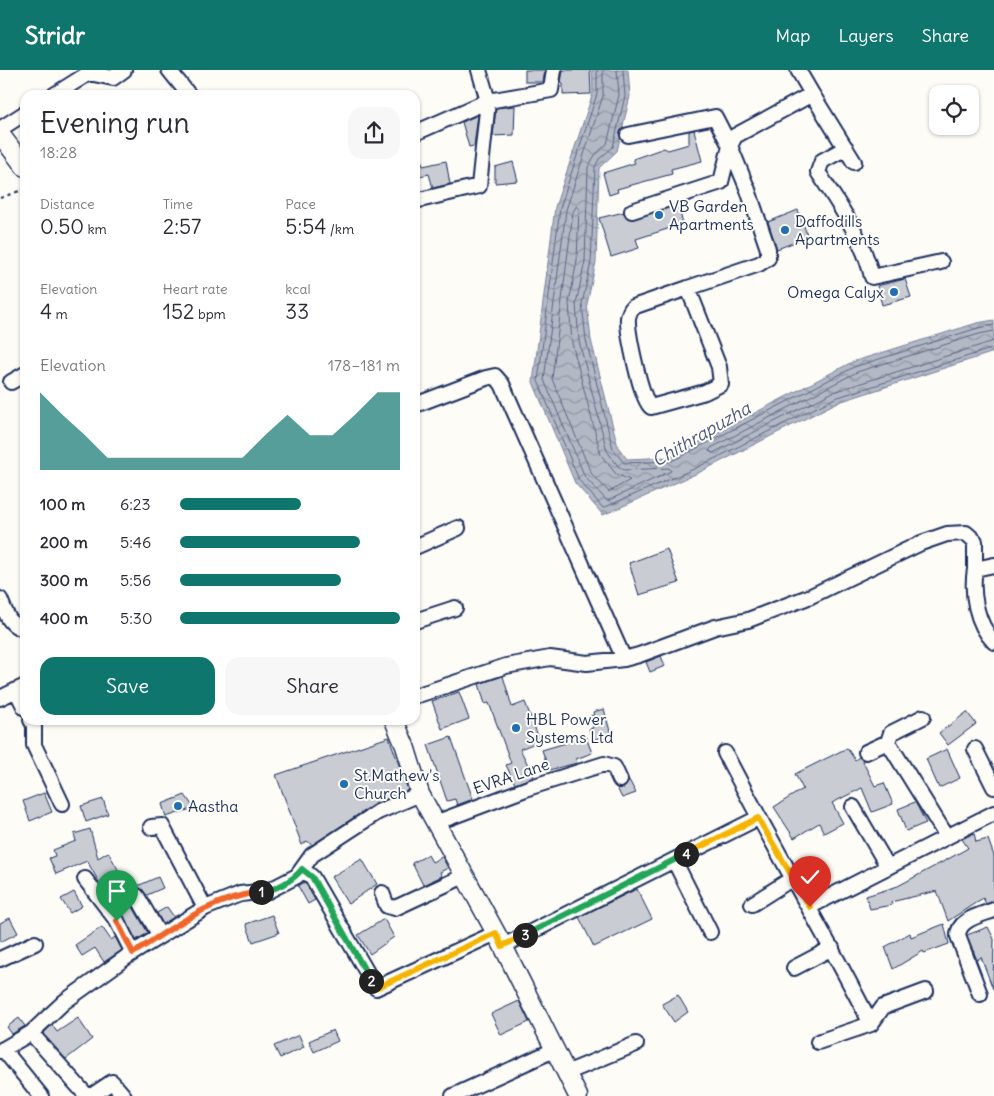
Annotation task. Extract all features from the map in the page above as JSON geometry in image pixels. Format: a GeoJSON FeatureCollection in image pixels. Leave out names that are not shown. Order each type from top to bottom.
{"type":"FeatureCollection","features":[{"type":"Feature","properties":{"kind":"main road"},"geometry":{"type":"LineString","coordinates":[[0,134],[20,160]]}},
{"type":"Feature","properties":{"kind":"main road"},"geometry":{"type":"LineString","coordinates":[[396,725],[405,746],[420,794],[499,940],[578,1096]]}},
{"type":"Feature","properties":{"kind":"street"},"geometry":{"type":"LineString","coordinates":[[62,90],[89,73],[113,78],[124,70]]}},
{"type":"Feature","properties":{"kind":"street"},"geometry":{"type":"LineString","coordinates":[[169,70],[185,90]]}},
{"type":"Feature","properties":{"kind":"street"},"geometry":{"type":"LineString","coordinates":[[420,200],[479,186],[488,100],[479,70]]}},
{"type":"Feature","properties":{"kind":"street"},"geometry":{"type":"LineString","coordinates":[[420,130],[488,100],[551,90],[554,70]]}},
{"type":"Feature","properties":{"kind":"street"},"geometry":{"type":"LineString","coordinates":[[798,70],[854,162]]}},
{"type":"Feature","properties":{"kind":"street"},"geometry":{"type":"LineString","coordinates":[[632,211],[721,182],[733,138],[812,94]]}},
{"type":"Feature","properties":{"kind":"street"},"geometry":{"type":"LineString","coordinates":[[0,129],[20,116]]}},
{"type":"Feature","properties":{"kind":"street"},"geometry":{"type":"LineString","coordinates":[[628,134],[715,117],[730,146],[748,190],[769,256],[759,264],[688,288],[633,307],[629,315],[629,329],[644,397],[650,408],[705,392],[721,384],[719,367],[688,288]]}},
{"type":"Feature","properties":{"kind":"street"},"geometry":{"type":"LineString","coordinates":[[846,148],[822,162],[818,172],[848,217],[867,260],[872,277],[941,262]]}},
{"type":"Feature","properties":{"kind":"street"},"geometry":{"type":"LineString","coordinates":[[420,403],[486,378],[495,376],[502,384],[624,659]]}},
{"type":"Feature","properties":{"kind":"street"},"geometry":{"type":"LineString","coordinates":[[12,382],[20,377]]}},
{"type":"Feature","properties":{"kind":"street"},"geometry":{"type":"LineString","coordinates":[[420,545],[458,528]]}},
{"type":"Feature","properties":{"kind":"street"},"geometry":{"type":"LineString","coordinates":[[420,694],[506,666],[550,658],[587,663],[624,659],[715,627],[748,620],[811,596],[921,543],[947,534],[966,534],[975,541],[975,569],[972,587],[976,608],[994,642]]}},
{"type":"Feature","properties":{"kind":"street"},"geometry":{"type":"LineString","coordinates":[[975,569],[994,566]]}},
{"type":"Feature","properties":{"kind":"street"},"geometry":{"type":"LineString","coordinates":[[0,599],[9,621],[20,628]]}},
{"type":"Feature","properties":{"kind":"street"},"geometry":{"type":"LineString","coordinates":[[420,619],[455,608]]}},
{"type":"Feature","properties":{"kind":"street"},"geometry":{"type":"LineString","coordinates":[[0,698],[20,688]]}},
{"type":"Feature","properties":{"kind":"street"},"geometry":{"type":"LineString","coordinates":[[866,752],[888,742],[891,733],[923,717]]}},
{"type":"Feature","properties":{"kind":"street"},"geometry":{"type":"LineString","coordinates":[[34,725],[34,744],[62,804]]}},
{"type":"Feature","properties":{"kind":"street"},"geometry":{"type":"LineString","coordinates":[[888,742],[947,837]]}},
{"type":"Feature","properties":{"kind":"street"},"geometry":{"type":"LineString","coordinates":[[975,749],[994,787]]}},
{"type":"Feature","properties":{"kind":"street"},"geometry":{"type":"LineString","coordinates":[[725,753],[758,818],[810,907],[872,1024]]}},
{"type":"Feature","properties":{"kind":"street","name":"EVRA Lane"},"geometry":{"type":"LineString","coordinates":[[435,823],[531,787],[604,764],[614,767],[620,780]]}},
{"type":"Feature","properties":{"kind":"street"},"geometry":{"type":"LineString","coordinates":[[41,1096],[1,1050],[31,1033],[64,1002],[133,953],[205,908],[240,894],[268,891],[297,876],[312,855],[378,812],[420,794]]}},
{"type":"Feature","properties":{"kind":"street"},"geometry":{"type":"LineString","coordinates":[[853,807],[888,867]]}},
{"type":"Feature","properties":{"kind":"street"},"geometry":{"type":"LineString","coordinates":[[810,907],[994,813]]}},
{"type":"Feature","properties":{"kind":"street"},"geometry":{"type":"LineString","coordinates":[[302,869],[312,877],[376,988],[499,940],[674,860],[758,818]]}},
{"type":"Feature","properties":{"kind":"street"},"geometry":{"type":"LineString","coordinates":[[151,827],[162,826],[205,908]]}},
{"type":"Feature","properties":{"kind":"street"},"geometry":{"type":"LineString","coordinates":[[674,860],[710,932]]}},
{"type":"Feature","properties":{"kind":"street"},"geometry":{"type":"LineString","coordinates":[[382,893],[387,906],[395,908],[464,876]]}},
{"type":"Feature","properties":{"kind":"street"},"geometry":{"type":"LineString","coordinates":[[752,904],[793,878]]}},
{"type":"Feature","properties":{"kind":"street"},"geometry":{"type":"LineString","coordinates":[[85,879],[117,921],[133,953]]}},
{"type":"Feature","properties":{"kind":"street"},"geometry":{"type":"LineString","coordinates":[[137,896],[160,936]]}},
{"type":"Feature","properties":{"kind":"street"},"geometry":{"type":"LineString","coordinates":[[980,994],[958,936],[958,931],[963,923],[994,910]]}},
{"type":"Feature","properties":{"kind":"street"},"geometry":{"type":"LineString","coordinates":[[0,959],[35,943]]}},
{"type":"Feature","properties":{"kind":"street"},"geometry":{"type":"LineString","coordinates":[[794,968],[832,948]]}},
{"type":"Feature","properties":{"kind":"street"},"geometry":{"type":"LineString","coordinates":[[818,1042],[872,1024],[883,1007],[926,990]]}},
{"type":"Feature","properties":{"kind":"street"},"geometry":{"type":"LineString","coordinates":[[31,1033],[87,1096]]}},
{"type":"Feature","properties":{"kind":"street"},"geometry":{"type":"LineString","coordinates":[[566,1073],[636,1044]]}},
{"type":"Feature","properties":{"kind":"street"},"geometry":{"type":"LineString","coordinates":[[454,1096],[554,1050]]}},
{"type":"Feature","properties":{"kind":"street"},"geometry":{"type":"LineString","coordinates":[[91,1096],[112,1082],[124,1096]]}},
{"type":"Feature","properties":{"kind":"path"},"geometry":{"type":"LineString","coordinates":[[0,198],[20,191]]}},
{"type":"Feature","properties":{"kind":"water"},"geometry":{"type":"Polygon","coordinates":[[[592,70],[628,70],[630,96],[617,151],[599,168],[596,262],[587,304],[591,340],[618,447],[627,459],[671,457],[852,362],[977,323],[994,320],[994,352],[836,403],[698,473],[603,515],[575,483],[533,382],[555,207],[593,93],[592,70]]]}},
{"type":"Feature","properties":{"kind":"building"},"geometry":{"type":"Polygon","coordinates":[[[525,70],[545,70],[543,82],[525,82],[525,70]]]}},
{"type":"Feature","properties":{"kind":"building"},"geometry":{"type":"Polygon","coordinates":[[[563,70],[590,70],[591,94],[563,95],[563,84],[561,83],[563,70]]]}},
{"type":"Feature","properties":{"kind":"building"},"geometry":{"type":"Polygon","coordinates":[[[515,106],[514,135],[493,136],[496,108],[515,106]]]}},
{"type":"Feature","properties":{"kind":"building"},"geometry":{"type":"Polygon","coordinates":[[[478,115],[474,146],[469,147],[462,122],[478,115]]]}},
{"type":"Feature","properties":{"kind":"building"},"geometry":{"type":"Polygon","coordinates":[[[694,130],[702,161],[671,169],[672,174],[617,189],[618,192],[609,195],[603,173],[635,163],[633,159],[664,148],[668,150],[689,144],[689,131],[694,130]]]}},
{"type":"Feature","properties":{"kind":"building"},"geometry":{"type":"Polygon","coordinates":[[[420,152],[423,166],[446,161],[450,184],[433,188],[429,174],[420,176],[420,152]]]}},
{"type":"Feature","properties":{"kind":"building"},"geometry":{"type":"Polygon","coordinates":[[[513,162],[518,181],[495,183],[495,167],[513,162]]]}},
{"type":"Feature","properties":{"kind":"building"},"geometry":{"type":"Polygon","coordinates":[[[678,205],[683,224],[636,239],[639,248],[611,257],[599,218],[624,212],[627,218],[634,219],[678,205]]]}},
{"type":"Feature","properties":{"kind":"building","name":"Daffodills Apartments"},"geometry":{"type":"Polygon","coordinates":[[[798,210],[808,237],[777,249],[768,222],[798,210]]]}},
{"type":"Feature","properties":{"kind":"building","name":"Omega Calyx"},"geometry":{"type":"Polygon","coordinates":[[[905,279],[911,297],[882,305],[877,286],[905,279]]]}},
{"type":"Feature","properties":{"kind":"building"},"geometry":{"type":"Polygon","coordinates":[[[667,549],[679,583],[639,595],[629,563],[667,549]]]}},
{"type":"Feature","properties":{"kind":"building"},"geometry":{"type":"Polygon","coordinates":[[[661,656],[665,666],[650,672],[646,662],[661,656]]]}},
{"type":"Feature","properties":{"kind":"building"},"geometry":{"type":"Polygon","coordinates":[[[503,676],[512,707],[525,702],[540,741],[520,749],[534,777],[515,784],[506,765],[511,763],[489,703],[485,704],[479,684],[503,676]]]}},
{"type":"Feature","properties":{"kind":"building"},"geometry":{"type":"Polygon","coordinates":[[[459,692],[469,719],[442,729],[432,701],[459,692]]]}},
{"type":"Feature","properties":{"kind":"building"},"geometry":{"type":"Polygon","coordinates":[[[604,709],[611,735],[592,740],[589,729],[593,728],[590,716],[594,715],[593,712],[604,709]]]}},
{"type":"Feature","properties":{"kind":"building"},"geometry":{"type":"Polygon","coordinates":[[[967,712],[976,724],[948,745],[939,733],[967,712]]]}},
{"type":"Feature","properties":{"kind":"building","name":"St.Mathew's Church"},"geometry":{"type":"Polygon","coordinates":[[[389,737],[408,790],[373,805],[312,845],[307,841],[302,845],[276,775],[389,737]]]}},
{"type":"Feature","properties":{"kind":"building"},"geometry":{"type":"Polygon","coordinates":[[[451,737],[473,799],[457,805],[455,799],[447,801],[428,745],[451,737]]]}},
{"type":"Feature","properties":{"kind":"building"},"geometry":{"type":"Polygon","coordinates":[[[586,737],[592,753],[576,759],[577,763],[549,770],[542,750],[586,737]]]}},
{"type":"Feature","properties":{"kind":"building"},"geometry":{"type":"Polygon","coordinates":[[[847,748],[855,760],[859,757],[862,760],[875,786],[884,783],[893,804],[872,812],[862,788],[832,803],[843,823],[824,833],[819,823],[794,838],[774,807],[803,789],[795,774],[847,748]]]}},
{"type":"Feature","properties":{"kind":"building"},"geometry":{"type":"Polygon","coordinates":[[[947,749],[960,778],[939,788],[926,759],[947,749]]]}},
{"type":"Feature","properties":{"kind":"building"},"geometry":{"type":"Polygon","coordinates":[[[629,780],[636,793],[622,798],[617,788],[624,788],[629,780]]]}},
{"type":"Feature","properties":{"kind":"building"},"geometry":{"type":"Polygon","coordinates":[[[44,793],[52,812],[30,821],[23,801],[44,793]]]}},
{"type":"Feature","properties":{"kind":"building","name":"Aastha"},"geometry":{"type":"Polygon","coordinates":[[[185,795],[194,808],[166,817],[162,804],[185,795]]]}},
{"type":"Feature","properties":{"kind":"building"},"geometry":{"type":"Polygon","coordinates":[[[103,799],[108,814],[86,822],[81,806],[103,799]]]}},
{"type":"Feature","properties":{"kind":"building"},"geometry":{"type":"Polygon","coordinates":[[[915,802],[926,823],[906,831],[898,809],[915,802]]]}},
{"type":"Feature","properties":{"kind":"building"},"geometry":{"type":"Polygon","coordinates":[[[90,829],[98,858],[108,852],[119,871],[116,873],[126,891],[158,877],[163,888],[147,895],[138,887],[129,892],[129,900],[148,933],[136,940],[105,879],[99,882],[87,861],[56,874],[49,858],[55,856],[53,850],[76,841],[74,834],[90,829]]]}},
{"type":"Feature","properties":{"kind":"building"},"geometry":{"type":"Polygon","coordinates":[[[974,833],[976,842],[988,839],[994,856],[994,901],[986,904],[983,898],[948,921],[937,891],[891,902],[892,905],[870,909],[866,896],[898,886],[968,848],[962,839],[974,833]]]}},
{"type":"Feature","properties":{"kind":"building"},"geometry":{"type":"Polygon","coordinates":[[[428,855],[432,862],[442,857],[448,868],[440,872],[442,876],[423,885],[412,863],[428,855]]]}},
{"type":"Feature","properties":{"kind":"building"},"geometry":{"type":"Polygon","coordinates":[[[362,859],[377,884],[348,904],[331,877],[362,859]]]}},
{"type":"Feature","properties":{"kind":"building"},"geometry":{"type":"Polygon","coordinates":[[[305,882],[315,900],[308,904],[298,886],[305,882]]]}},
{"type":"Feature","properties":{"kind":"building"},"geometry":{"type":"Polygon","coordinates":[[[637,889],[652,919],[594,947],[579,917],[637,889]]]}},
{"type":"Feature","properties":{"kind":"building"},"geometry":{"type":"Polygon","coordinates":[[[74,892],[82,906],[70,913],[61,899],[74,892]]]}},
{"type":"Feature","properties":{"kind":"building"},"geometry":{"type":"Polygon","coordinates":[[[167,907],[174,917],[163,924],[157,913],[167,907]]]}},
{"type":"Feature","properties":{"kind":"building"},"geometry":{"type":"Polygon","coordinates":[[[272,915],[279,933],[253,942],[246,924],[272,915]]]}},
{"type":"Feature","properties":{"kind":"building"},"geometry":{"type":"Polygon","coordinates":[[[10,918],[18,933],[0,942],[0,923],[10,918]]]}},
{"type":"Feature","properties":{"kind":"building"},"geometry":{"type":"Polygon","coordinates":[[[384,919],[394,937],[370,954],[358,935],[384,919]]]}},
{"type":"Feature","properties":{"kind":"building"},"geometry":{"type":"Polygon","coordinates":[[[944,924],[949,944],[924,953],[923,951],[893,969],[885,947],[910,933],[911,937],[944,924]]]}},
{"type":"Feature","properties":{"kind":"building"},"geometry":{"type":"Polygon","coordinates":[[[102,927],[111,940],[115,937],[122,950],[104,962],[95,948],[82,956],[75,945],[102,927]]]}},
{"type":"Feature","properties":{"kind":"building"},"geometry":{"type":"Polygon","coordinates":[[[988,927],[994,939],[993,989],[981,957],[977,960],[967,935],[988,927]]]}},
{"type":"Feature","properties":{"kind":"building"},"geometry":{"type":"Polygon","coordinates":[[[678,995],[688,1012],[674,1022],[662,1004],[678,995]]]}},
{"type":"Feature","properties":{"kind":"building"},"geometry":{"type":"Polygon","coordinates":[[[519,1001],[529,1022],[501,1035],[491,1014],[519,1001]]]}},
{"type":"Feature","properties":{"kind":"building"},"geometry":{"type":"Polygon","coordinates":[[[19,1018],[25,1026],[12,1034],[7,1027],[19,1018]]]}},
{"type":"Feature","properties":{"kind":"building"},"geometry":{"type":"Polygon","coordinates":[[[78,1018],[92,1039],[66,1059],[43,1034],[52,1025],[57,1032],[78,1018]]]}},
{"type":"Feature","properties":{"kind":"building"},"geometry":{"type":"Polygon","coordinates":[[[333,1030],[338,1041],[314,1052],[309,1041],[333,1030]]]}},
{"type":"Feature","properties":{"kind":"building"},"geometry":{"type":"Polygon","coordinates":[[[299,1035],[304,1047],[280,1058],[274,1046],[299,1035]]]}},
{"type":"Feature","properties":{"kind":"place","name":"VB Garden Apartments"},"geometry":{"type":"Point","coordinates":[659,215]}},
{"type":"Feature","properties":{"kind":"place","name":"Daffodills Apartments"},"geometry":{"type":"Point","coordinates":[785,230]}},
{"type":"Feature","properties":{"kind":"place","name":"Omega Calyx"},"geometry":{"type":"Point","coordinates":[894,292]}},
{"type":"Feature","properties":{"kind":"place","name":"HBL Power Systems Ltd"},"geometry":{"type":"Point","coordinates":[516,728]}},
{"type":"Feature","properties":{"kind":"place","name":"St.Mathew's Church"},"geometry":{"type":"Point","coordinates":[344,784]}},
{"type":"Feature","properties":{"kind":"place","name":"Aastha"},"geometry":{"type":"Point","coordinates":[178,806]}},
{"type":"Feature","properties":{"kind":"route"},"geometry":{"type":"LineString","coordinates":[[117,921],[133,953],[206,908],[240,894],[268,891],[297,876],[302,869],[312,877],[376,988],[496,933],[502,946],[758,818],[810,907]]}},
{"type":"Feature","properties":{"kind":"water label","name":"Chithrapuzha"},"geometry":{"type":"Point","coordinates":[701,434]}}]}
